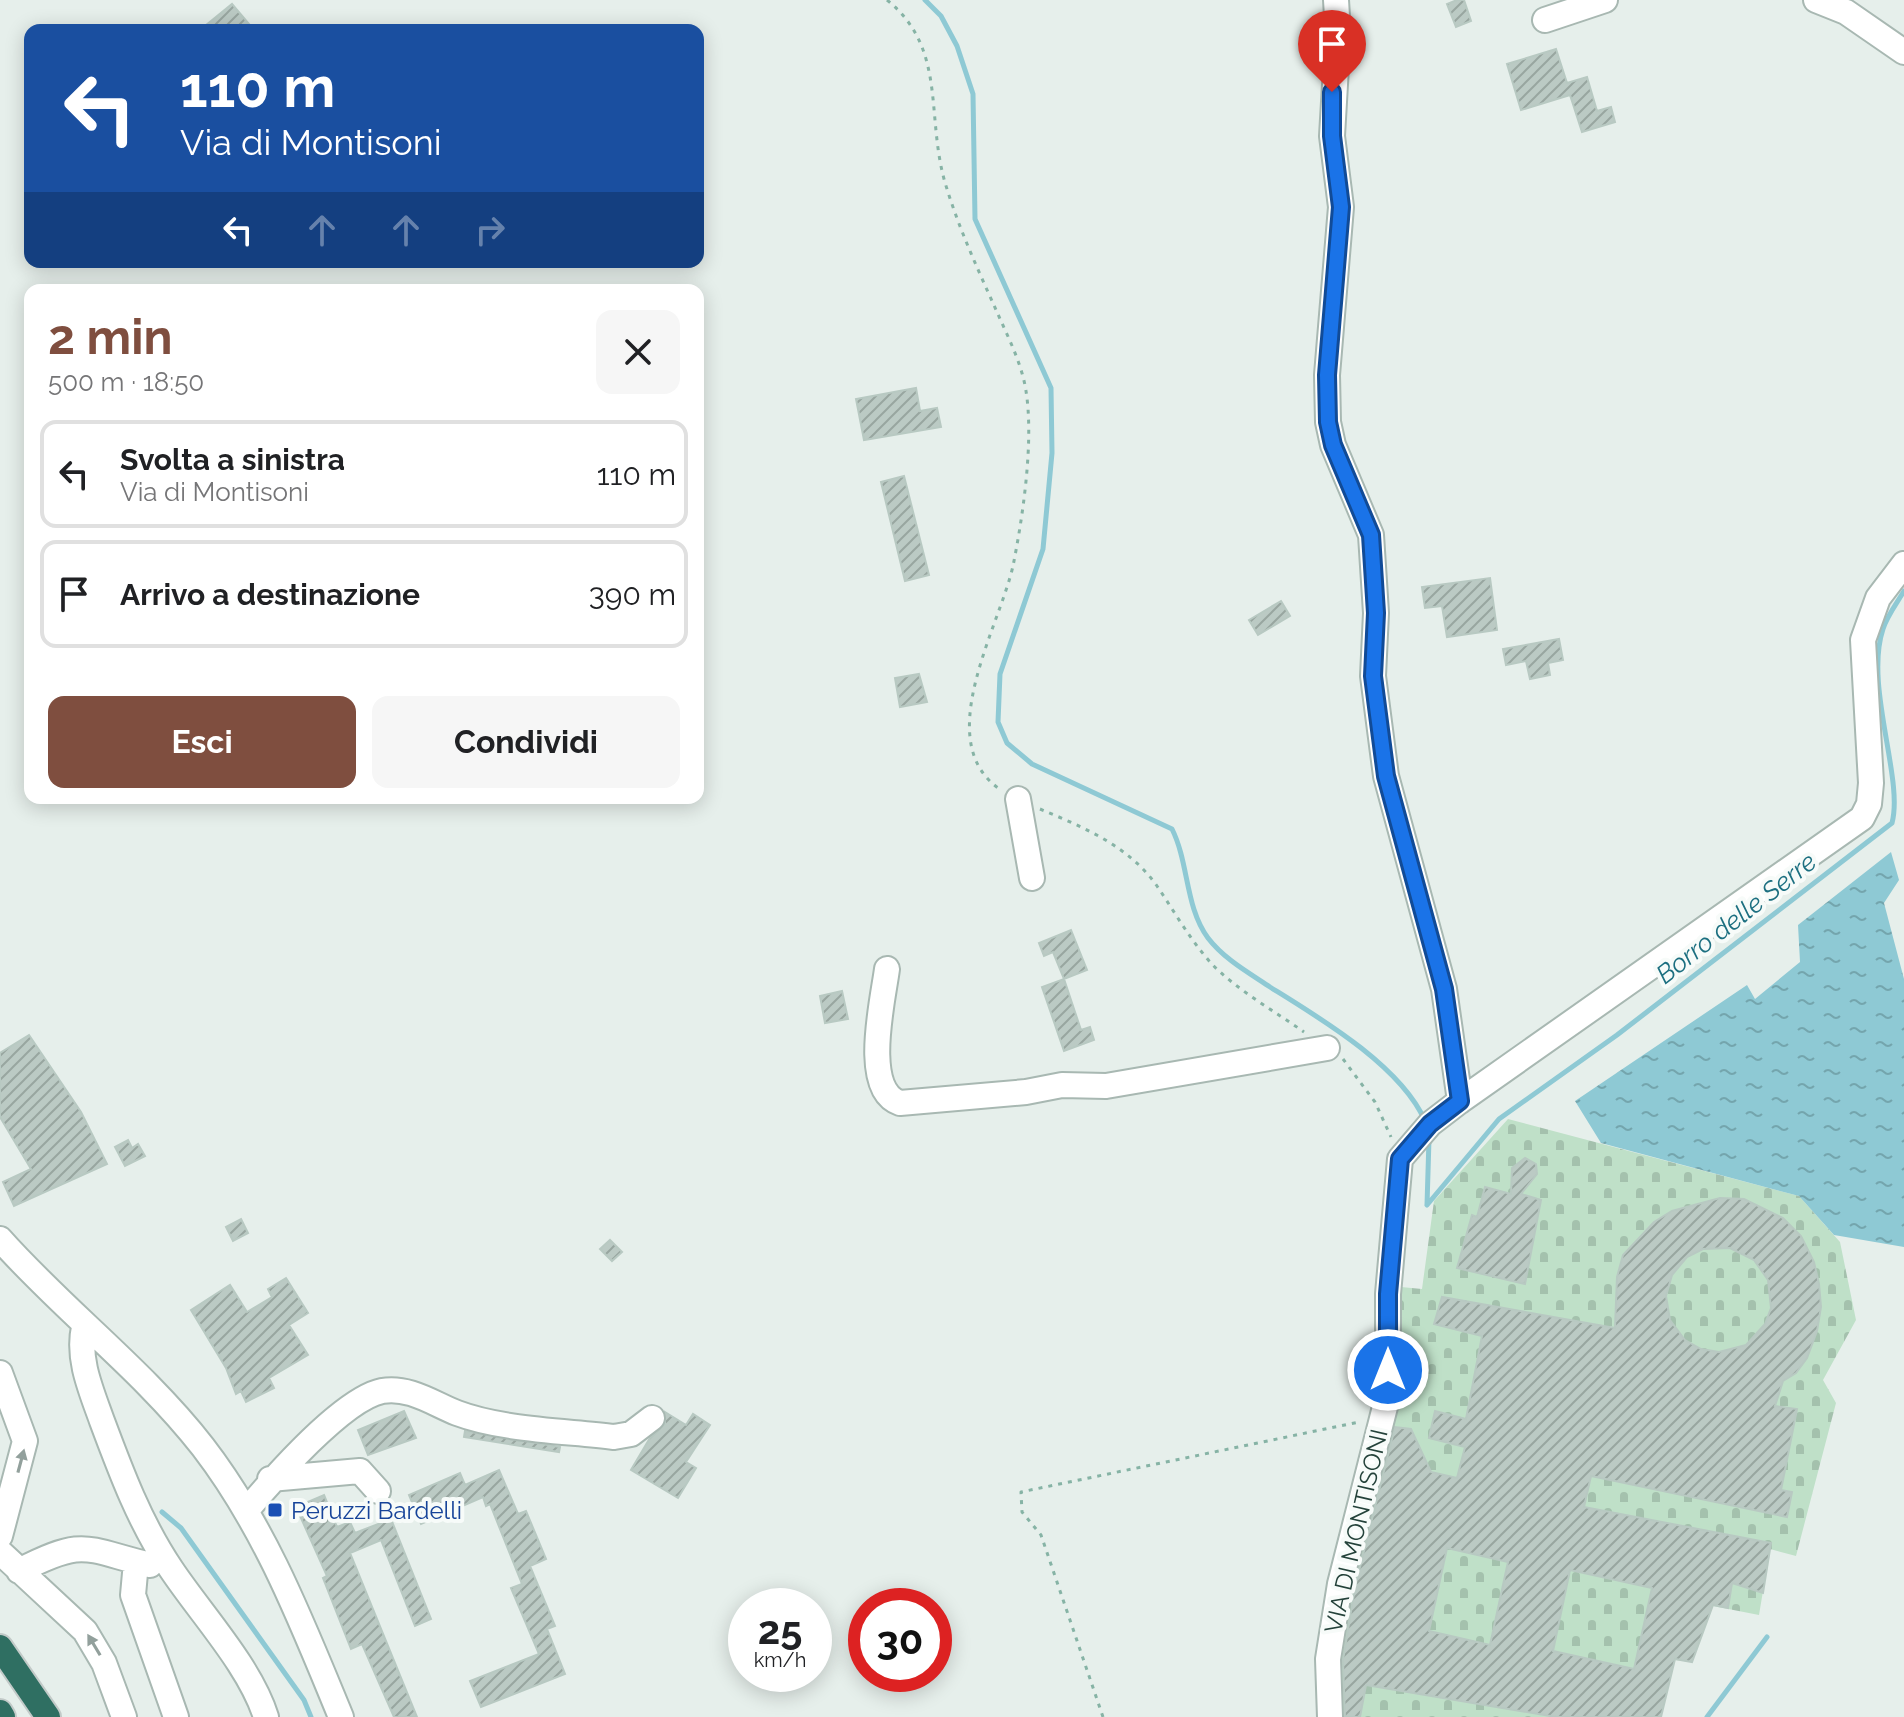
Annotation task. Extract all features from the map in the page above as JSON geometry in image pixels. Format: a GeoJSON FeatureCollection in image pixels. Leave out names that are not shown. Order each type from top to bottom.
{"type":"FeatureCollection","features":[{"type":"Feature","properties":{"kind":"highway"},"geometry":{"type":"LineString","coordinates":[[0,1647],[48,1717]]}},
{"type":"Feature","properties":{"kind":"highway"},"geometry":{"type":"LineString","coordinates":[[0,1712],[3,1717]]}},
{"type":"Feature","properties":{"kind":"street"},"geometry":{"type":"LineString","coordinates":[[1336,0],[1338,33],[1332,136],[1341,207],[1327,375],[1328,422],[1333,445],[1371,535],[1376,613],[1373,676],[1384,763],[1444,989],[1460,1101]]}},
{"type":"Feature","properties":{"kind":"street"},"geometry":{"type":"LineString","coordinates":[[1545,20],[1605,0]]}},
{"type":"Feature","properties":{"kind":"street"},"geometry":{"type":"LineString","coordinates":[[1816,0],[1846,12],[1904,52]]}},
{"type":"Feature","properties":{"kind":"street"},"geometry":{"type":"LineString","coordinates":[[1400,1159],[1426,1129],[1460,1101],[1862,818],[1869,804],[1871,783],[1863,640],[1878,598],[1904,564]]}},
{"type":"Feature","properties":{"kind":"street"},"geometry":{"type":"LineString","coordinates":[[1018,799],[1032,878]]}},
{"type":"Feature","properties":{"kind":"street"},"geometry":{"type":"LineString","coordinates":[[887,969],[876,1064],[881,1084],[892,1100],[900,1103],[1026,1092],[1062,1085],[1106,1086],[1327,1048]]}},
{"type":"Feature","properties":{"kind":"street","name":"VIA DI MONTISONI"},"geometry":{"type":"LineString","coordinates":[[1330,1717],[1328,1659],[1340,1584],[1388,1395],[1388,1294],[1400,1159]]}},
{"type":"Feature","properties":{"kind":"street"},"geometry":{"type":"LineString","coordinates":[[0,1239],[84,1327],[167,1406],[229,1483],[285,1582],[341,1717]]}},
{"type":"Feature","properties":{"kind":"street"},"geometry":{"type":"LineString","coordinates":[[84,1327],[81,1342],[90,1388],[138,1514],[171,1570],[240,1669],[266,1717]]}},
{"type":"Feature","properties":{"kind":"street"},"geometry":{"type":"LineString","coordinates":[[0,1373],[25,1441],[0,1536]]}},
{"type":"Feature","properties":{"kind":"street"},"geometry":{"type":"LineString","coordinates":[[246,1511],[273,1479],[345,1411],[382,1391],[401,1390],[460,1414],[485,1420],[614,1437],[631,1434],[652,1418]]}},
{"type":"Feature","properties":{"kind":"street"},"geometry":{"type":"LineString","coordinates":[[229,1483],[360,1471],[378,1491]]}},
{"type":"Feature","properties":{"kind":"street"},"geometry":{"type":"LineString","coordinates":[[19,1571],[65,1550],[80,1547],[171,1570]]}},
{"type":"Feature","properties":{"kind":"street"},"geometry":{"type":"LineString","coordinates":[[0,1552],[73,1616],[90,1638],[104,1663],[124,1717]]}},
{"type":"Feature","properties":{"kind":"street"},"geometry":{"type":"LineString","coordinates":[[136,1562],[133,1595],[176,1717]]}},
{"type":"Feature","properties":{"kind":"path"},"geometry":{"type":"LineString","coordinates":[[887,0],[902,12],[924,45],[929,60],[936,145],[946,188],[1011,343],[1026,391],[1025,479],[1012,567],[970,711],[971,745],[983,776],[1018,799],[1092,831],[1129,856],[1155,883],[1190,937],[1222,974],[1327,1048],[1361,1079],[1375,1102],[1400,1159]]}},
{"type":"Feature","properties":{"kind":"path"},"geometry":{"type":"LineString","coordinates":[[1103,1717],[1041,1535],[1022,1512],[1021,1492],[1359,1422],[1380,1428]]}},
{"type":"Feature","properties":{"kind":"green space"},"geometry":{"type":"Polygon","coordinates":[[[1508,1119],[1799,1196],[1840,1242],[1856,1320],[1823,1380],[1836,1403],[1796,1556],[1770,1549],[1759,1615],[1713,1606],[1692,1662],[1675,1660],[1661,1717],[1339,1717],[1342,1635],[1349,1577],[1393,1427],[1401,1287],[1422,1289],[1434,1201],[1508,1119]]]}},
{"type":"Feature","properties":{"kind":"water"},"geometry":{"type":"Polygon","coordinates":[[[1891,852],[1899,880],[1884,903],[1904,979],[1904,1247],[1834,1235],[1799,1196],[1601,1143],[1575,1101],[1747,985],[1755,999],[1800,962],[1798,925],[1891,852]]]}},
{"type":"Feature","properties":{"kind":"building"},"geometry":{"type":"Polygon","coordinates":[[[1464,0],[1471,21],[1456,27],[1447,4],[1464,0]]]}},
{"type":"Feature","properties":{"kind":"building"},"geometry":{"type":"Polygon","coordinates":[[[232,4],[249,24],[207,24],[232,4]]]}},
{"type":"Feature","properties":{"kind":"building"},"geometry":{"type":"Polygon","coordinates":[[[1556,49],[1567,83],[1587,77],[1597,111],[1611,107],[1615,122],[1582,132],[1570,95],[1521,110],[1507,64],[1556,49]]]}},
{"type":"Feature","properties":{"kind":"building"},"geometry":{"type":"Polygon","coordinates":[[[916,388],[920,411],[937,408],[941,427],[864,440],[856,399],[916,388]]]}},
{"type":"Feature","properties":{"kind":"building"},"geometry":{"type":"Polygon","coordinates":[[[904,476],[929,575],[905,581],[881,482],[904,476]]]}},
{"type":"Feature","properties":{"kind":"building"},"geometry":{"type":"Polygon","coordinates":[[[1490,578],[1497,630],[1447,637],[1442,606],[1425,608],[1422,587],[1490,578]]]}},
{"type":"Feature","properties":{"kind":"building"},"geometry":{"type":"Polygon","coordinates":[[[1281,601],[1290,616],[1258,635],[1249,620],[1281,601]]]}},
{"type":"Feature","properties":{"kind":"building"},"geometry":{"type":"Polygon","coordinates":[[[1559,639],[1563,660],[1548,663],[1550,675],[1530,679],[1526,661],[1506,665],[1503,649],[1559,639]]]}},
{"type":"Feature","properties":{"kind":"building"},"geometry":{"type":"Polygon","coordinates":[[[919,674],[927,702],[900,707],[895,678],[919,674]]]}},
{"type":"Feature","properties":{"kind":"building"},"geometry":{"type":"Polygon","coordinates":[[[1071,930],[1087,970],[1064,979],[1053,952],[1044,956],[1039,943],[1071,930]]]}},
{"type":"Feature","properties":{"kind":"building"},"geometry":{"type":"Polygon","coordinates":[[[1064,979],[1081,1030],[1090,1027],[1094,1040],[1064,1051],[1042,987],[1064,979]]]}},
{"type":"Feature","properties":{"kind":"building"},"geometry":{"type":"Polygon","coordinates":[[[842,991],[848,1019],[825,1023],[820,996],[842,991]]]}},
{"type":"Feature","properties":{"kind":"building"},"geometry":{"type":"Polygon","coordinates":[[[29,1035],[81,1112],[107,1164],[14,1206],[3,1182],[31,1169],[0,1117],[0,1053],[29,1035]]]}},
{"type":"Feature","properties":{"kind":"building"},"geometry":{"type":"Polygon","coordinates":[[[128,1140],[132,1148],[138,1144],[145,1156],[125,1166],[115,1147],[128,1140]]]}},
{"type":"Feature","properties":{"kind":"building"},"geometry":{"type":"Polygon","coordinates":[[[1525,1158],[1536,1164],[1537,1174],[1521,1194],[1541,1200],[1525,1284],[1457,1268],[1472,1215],[1477,1217],[1485,1187],[1511,1194],[1512,1168],[1525,1158]]]}},
{"type":"Feature","properties":{"kind":"building"},"geometry":{"type":"Polygon","coordinates":[[[1720,1198],[1744,1199],[1783,1218],[1801,1236],[1814,1262],[1821,1307],[1817,1331],[1807,1358],[1796,1373],[1783,1381],[1775,1406],[1797,1409],[1781,1490],[1792,1492],[1787,1517],[1591,1476],[1584,1507],[1771,1543],[1763,1593],[1732,1583],[1728,1608],[1713,1605],[1692,1662],[1675,1659],[1661,1717],[1556,1717],[1366,1685],[1360,1717],[1345,1717],[1343,1660],[1355,1587],[1395,1427],[1411,1429],[1431,1472],[1457,1478],[1465,1447],[1429,1438],[1435,1411],[1466,1419],[1482,1336],[1434,1324],[1442,1297],[1615,1328],[1617,1277],[1623,1255],[1654,1222],[1672,1211],[1720,1198]],[[1730,1248],[1703,1249],[1687,1257],[1672,1275],[1666,1296],[1670,1320],[1685,1340],[1701,1349],[1719,1352],[1746,1345],[1765,1324],[1771,1308],[1768,1280],[1754,1260],[1730,1248]],[[1447,1548],[1429,1631],[1490,1645],[1508,1562],[1447,1548]],[[1570,1570],[1553,1651],[1634,1669],[1652,1588],[1570,1570]]]}},
{"type":"Feature","properties":{"kind":"building"},"geometry":{"type":"Polygon","coordinates":[[[241,1219],[248,1233],[233,1241],[226,1227],[241,1219]]]}},
{"type":"Feature","properties":{"kind":"building"},"geometry":{"type":"Polygon","coordinates":[[[610,1240],[622,1252],[612,1261],[600,1249],[610,1240]]]}},
{"type":"Feature","properties":{"kind":"building"},"geometry":{"type":"Polygon","coordinates":[[[286,1278],[308,1313],[289,1325],[308,1355],[269,1378],[274,1388],[246,1402],[241,1391],[236,1394],[226,1368],[191,1310],[230,1285],[247,1312],[272,1297],[268,1289],[286,1278]]]}},
{"type":"Feature","properties":{"kind":"building"},"geometry":{"type":"Polygon","coordinates":[[[404,1411],[416,1438],[368,1455],[358,1430],[404,1411]]]}},
{"type":"Feature","properties":{"kind":"building"},"geometry":{"type":"Polygon","coordinates":[[[665,1412],[686,1425],[693,1414],[710,1425],[686,1462],[696,1468],[678,1498],[631,1470],[650,1438],[665,1424],[665,1412]]]}},
{"type":"Feature","properties":{"kind":"building"},"geometry":{"type":"Polygon","coordinates":[[[465,1431],[560,1447],[559,1452],[464,1437],[465,1431]]]}},
{"type":"Feature","properties":{"kind":"building"},"geometry":{"type":"Polygon","coordinates":[[[499,1470],[518,1514],[526,1511],[546,1559],[530,1566],[555,1626],[547,1629],[565,1674],[481,1707],[470,1681],[539,1654],[511,1588],[522,1584],[490,1504],[486,1506],[483,1497],[421,1524],[409,1495],[460,1473],[465,1485],[499,1470]]]}},
{"type":"Feature","properties":{"kind":"building"},"geometry":{"type":"Polygon","coordinates":[[[324,1495],[337,1527],[350,1522],[355,1533],[391,1519],[431,1619],[415,1626],[381,1540],[350,1553],[417,1717],[394,1717],[362,1644],[351,1649],[323,1578],[327,1576],[296,1507],[324,1495]]]}},
{"type":"Feature","properties":{"kind":"waterway"},"geometry":{"type":"LineString","coordinates":[[925,0],[941,16],[957,46],[973,94],[975,219],[1051,388],[1052,453],[1043,549],[1000,674],[998,722],[1007,743],[1032,764],[1172,829],[1182,856],[1195,913],[1214,946],[1379,1063],[1414,1101],[1425,1121]]}},
{"type":"Feature","properties":{"kind":"waterway","name":"Borro delle Serre"},"geometry":{"type":"LineString","coordinates":[[1427,1205],[1499,1119],[1617,1035],[1892,823],[1893,782],[1881,704],[1878,652],[1885,624],[1904,591]]}},
{"type":"Feature","properties":{"kind":"waterway"},"geometry":{"type":"LineString","coordinates":[[1427,1205],[1429,1139]]}},
{"type":"Feature","properties":{"kind":"waterway"},"geometry":{"type":"LineString","coordinates":[[162,1512],[181,1528],[304,1700],[311,1717]]}},
{"type":"Feature","properties":{"kind":"waterway"},"geometry":{"type":"LineString","coordinates":[[1707,1717],[1767,1637]]}},
{"type":"Feature","properties":{"kind":"place","name":"Peruzzi Bardelli"},"geometry":{"type":"Point","coordinates":[275,1510]}},
{"type":"Feature","properties":{"kind":"route"},"geometry":{"type":"LineString","coordinates":[[1332,92],[1332,136],[1341,207],[1327,375],[1328,422],[1333,445],[1371,535],[1376,613],[1373,676],[1386,776],[1444,989],[1460,1101],[1430,1124],[1400,1159],[1388,1294],[1388,1370]]}}]}
